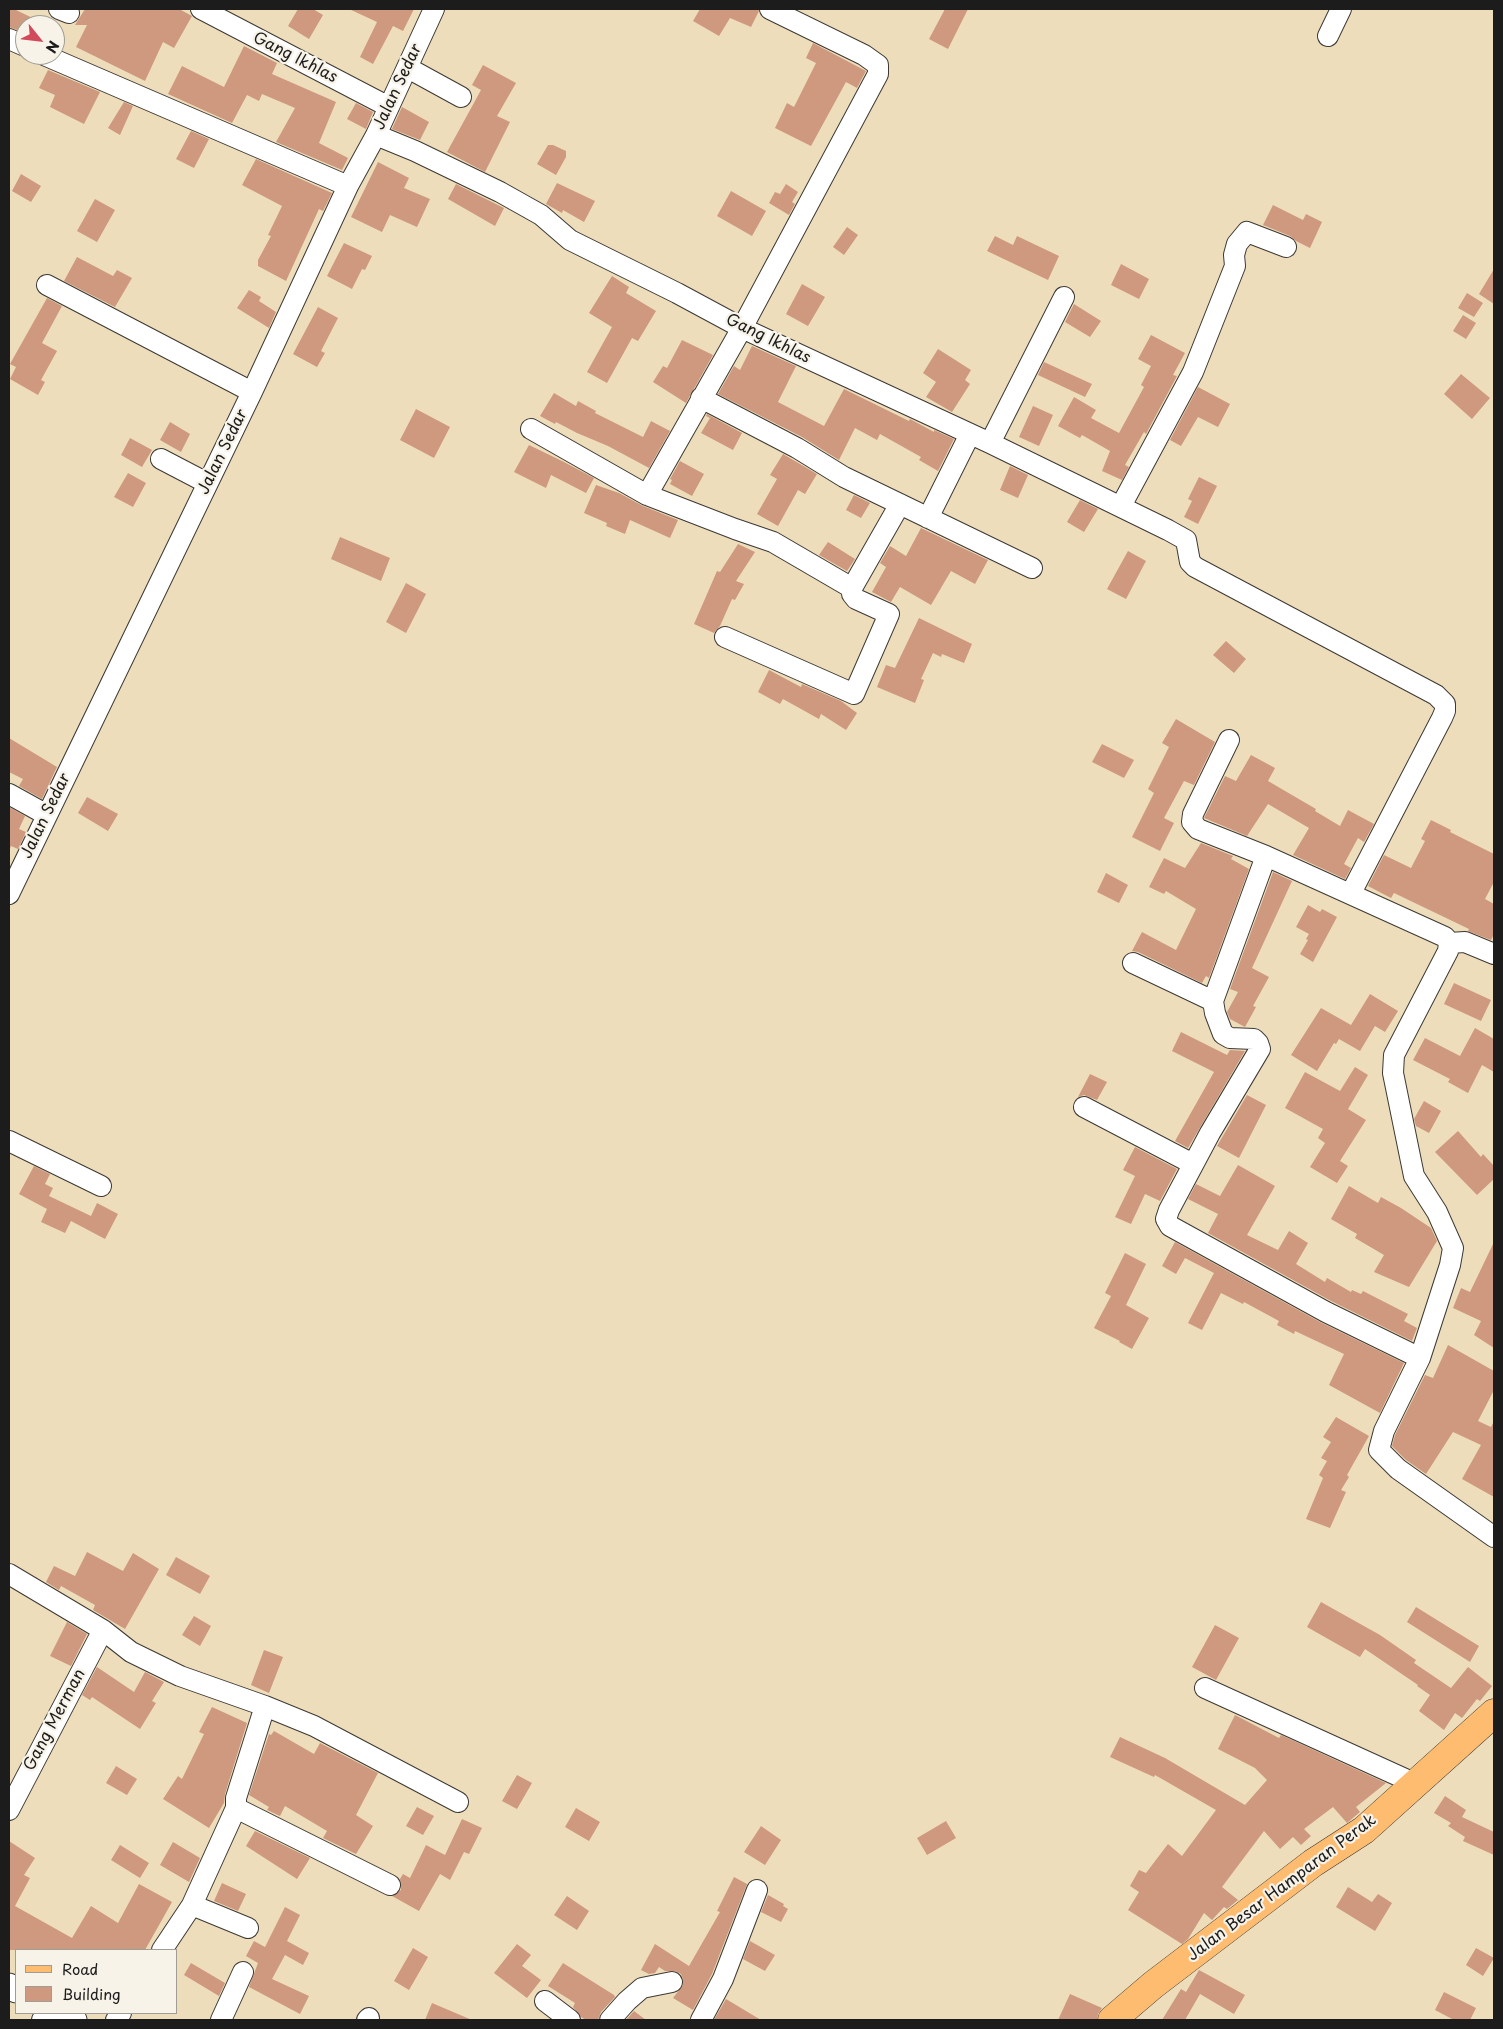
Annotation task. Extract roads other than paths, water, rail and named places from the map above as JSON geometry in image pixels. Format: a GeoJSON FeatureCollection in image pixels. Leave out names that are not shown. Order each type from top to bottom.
{"type":"FeatureCollection","features":[{"type":"Feature","properties":{"kind":"main road","name":"Jalan Besar Hamparan Perak"},"geometry":{"type":"LineString","coordinates":[[1112,2020],[1153,1985],[1313,1863],[1364,1830],[1494,1713]]}},
{"type":"Feature","properties":{"kind":"street","name":"Gang Ikhlas"},"geometry":{"type":"LineString","coordinates":[[200,9],[389,107]]}},
{"type":"Feature","properties":{"kind":"street","name":"Jalan Sedar"},"geometry":{"type":"LineString","coordinates":[[9,894],[159,587],[348,186],[376,135],[408,68],[434,9]]}},
{"type":"Feature","properties":{"kind":"street"},"geometry":{"type":"LineString","coordinates":[[647,494],[742,328],[878,74],[878,65],[864,55],[770,9]]}},
{"type":"Feature","properties":{"kind":"street"},"geometry":{"type":"LineString","coordinates":[[1328,36],[1341,9]]}},
{"type":"Feature","properties":{"kind":"street"},"geometry":{"type":"LineString","coordinates":[[65,64],[348,186]]}},
{"type":"Feature","properties":{"kind":"street"},"geometry":{"type":"LineString","coordinates":[[408,68],[461,97]]}},
{"type":"Feature","properties":{"kind":"street","name":"Gang Ikhlas"},"geometry":{"type":"LineString","coordinates":[[376,135],[416,151],[500,192],[541,215],[570,240],[677,293],[742,328],[990,443],[1173,533],[1186,540],[1190,562],[1195,567],[1436,695],[1445,704],[1442,718],[1351,893]]}},
{"type":"Feature","properties":{"kind":"street"},"geometry":{"type":"LineString","coordinates":[[1121,506],[1193,372],[1235,266],[1234,256],[1237,244],[1247,232],[1286,246]]}},
{"type":"Feature","properties":{"kind":"street"},"geometry":{"type":"LineString","coordinates":[[47,285],[252,392]]}},
{"type":"Feature","properties":{"kind":"street"},"geometry":{"type":"LineString","coordinates":[[990,443],[1064,297]]}},
{"type":"Feature","properties":{"kind":"street"},"geometry":{"type":"LineString","coordinates":[[701,398],[797,448],[844,477],[1032,568]]}},
{"type":"Feature","properties":{"kind":"street"},"geometry":{"type":"LineString","coordinates":[[531,429],[647,494],[734,529],[773,542],[852,588]]}},
{"type":"Feature","properties":{"kind":"street"},"geometry":{"type":"LineString","coordinates":[[928,518],[970,434]]}},
{"type":"Feature","properties":{"kind":"street"},"geometry":{"type":"LineString","coordinates":[[161,459],[207,483]]}},
{"type":"Feature","properties":{"kind":"street"},"geometry":{"type":"LineString","coordinates":[[725,637],[854,694],[889,614],[856,599],[852,594],[852,588],[900,504]]}},
{"type":"Feature","properties":{"kind":"street"},"geometry":{"type":"LineString","coordinates":[[1229,740],[1193,814],[1192,822],[1198,829],[1351,893],[1445,937],[1449,943],[1448,951],[1394,1055],[1393,1073],[1414,1176],[1437,1212],[1453,1248],[1450,1265],[1420,1358],[1384,1431],[1379,1450],[1398,1469],[1494,1537]]}},
{"type":"Feature","properties":{"kind":"street"},"geometry":{"type":"LineString","coordinates":[[9,794],[46,815]]}},
{"type":"Feature","properties":{"kind":"street"},"geometry":{"type":"LineString","coordinates":[[1266,856],[1213,1000],[1215,1014],[1223,1034],[1230,1038],[1254,1039],[1260,1049],[1194,1164],[1166,1219],[1170,1226],[1326,1312],[1420,1358]]}},
{"type":"Feature","properties":{"kind":"street"},"geometry":{"type":"LineString","coordinates":[[1449,943],[1465,942],[1494,954]]}},
{"type":"Feature","properties":{"kind":"street"},"geometry":{"type":"LineString","coordinates":[[1133,963],[1213,1000]]}},
{"type":"Feature","properties":{"kind":"street"},"geometry":{"type":"LineString","coordinates":[[1084,1108],[1194,1164]]}},
{"type":"Feature","properties":{"kind":"street"},"geometry":{"type":"LineString","coordinates":[[9,1141],[101,1186]]}},
{"type":"Feature","properties":{"kind":"street"},"geometry":{"type":"LineString","coordinates":[[9,1574],[103,1630],[131,1652],[180,1676],[266,1706],[314,1726],[458,1802]]}},
{"type":"Feature","properties":{"kind":"street","name":"Gang Merman"},"geometry":{"type":"LineString","coordinates":[[9,1810],[103,1630]]}},
{"type":"Feature","properties":{"kind":"street"},"geometry":{"type":"LineString","coordinates":[[1204,1688],[1414,1783]]}},
{"type":"Feature","properties":{"kind":"street"},"geometry":{"type":"LineString","coordinates":[[163,1949],[192,1905],[236,1808],[236,1798],[266,1706]]}},
{"type":"Feature","properties":{"kind":"street"},"geometry":{"type":"LineString","coordinates":[[236,1808],[390,1885]]}},
{"type":"Feature","properties":{"kind":"street"},"geometry":{"type":"LineString","coordinates":[[701,2020],[723,1979],[757,1890]]}},
{"type":"Feature","properties":{"kind":"street"},"geometry":{"type":"LineString","coordinates":[[192,1905],[248,1928]]}},
{"type":"Feature","properties":{"kind":"street"},"geometry":{"type":"LineString","coordinates":[[221,2020],[243,1972]]}},
{"type":"Feature","properties":{"kind":"street"},"geometry":{"type":"LineString","coordinates":[[610,2020],[626,2000],[642,1988],[672,1982]]}},
{"type":"Feature","properties":{"kind":"street"},"geometry":{"type":"LineString","coordinates":[[545,2001],[570,2020]]}},
{"type":"Feature","properties":{"kind":"street"},"geometry":{"type":"LineString","coordinates":[[62,2014],[74,2020]]}}]}
